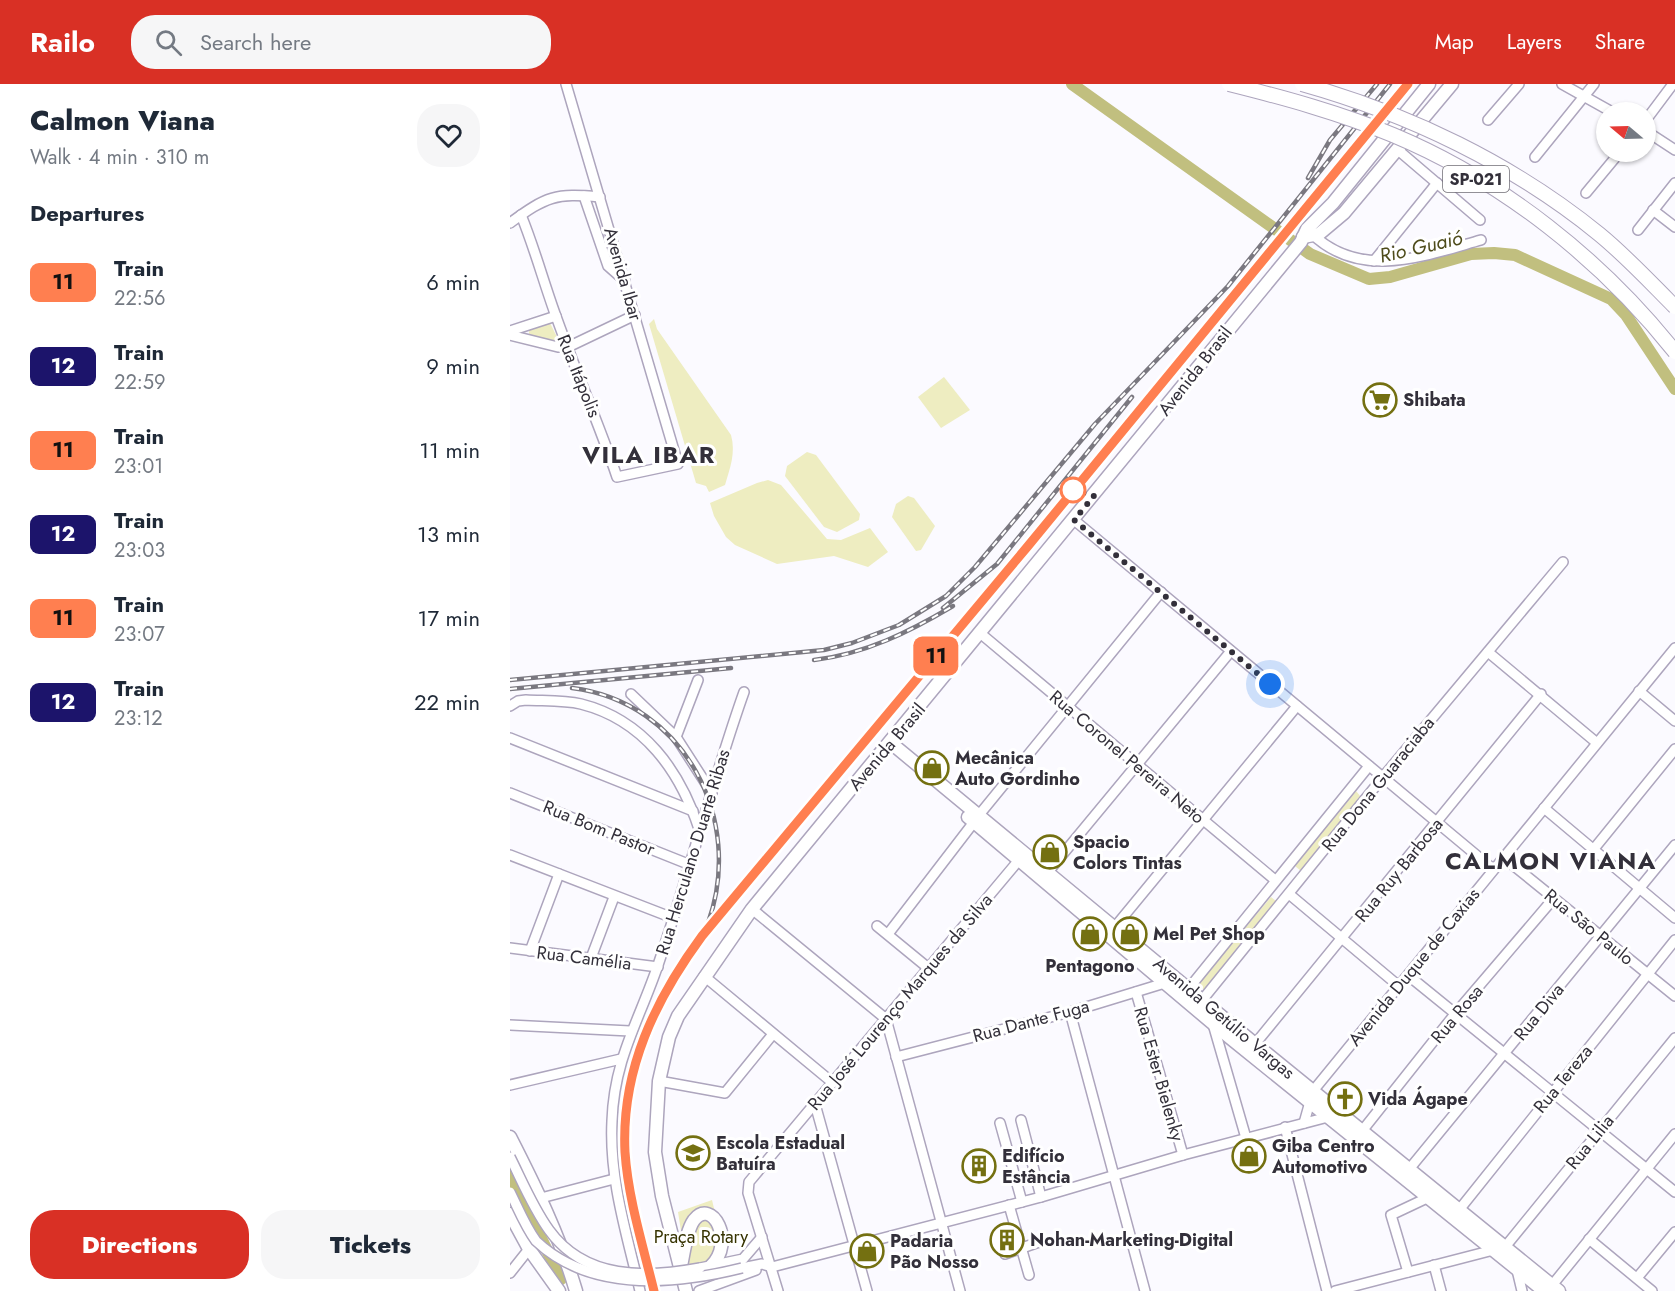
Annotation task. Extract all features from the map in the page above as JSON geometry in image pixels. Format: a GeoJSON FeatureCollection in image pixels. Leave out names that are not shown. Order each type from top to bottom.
{"type":"FeatureCollection","features":[{"type":"Feature","properties":{"kind":"highway","name":"SP-021"},"geometry":{"type":"LineString","coordinates":[[1229,84],[1309,105],[1395,136],[1439,157],[1490,187],[1560,237],[1602,272],[1675,352]]}},
{"type":"Feature","properties":{"kind":"highway","name":"SP-021"},"geometry":{"type":"LineString","coordinates":[[1302,84],[1407,121],[1513,173],[1555,200],[1600,235],[1675,307]]}},
{"type":"Feature","properties":{"kind":"main road","name":"Avenida Brasil"},"geometry":{"type":"LineString","coordinates":[[686,1291],[657,1173],[656,1117],[659,1081],[669,1036],[704,976],[752,909],[888,747],[1429,84]]}},
{"type":"Feature","properties":{"kind":"main road","name":"Avenida Brasil"},"geometry":{"type":"LineString","coordinates":[[1306,236],[1344,213],[1452,84]]}},
{"type":"Feature","properties":{"kind":"main road","name":"Avenida Getúlio Vargas"},"geometry":{"type":"LineString","coordinates":[[888,747],[977,819],[1048,872],[1185,993],[1255,1044],[1362,1131],[1406,1173],[1428,1198],[1505,1246],[1551,1290]]}},
{"type":"Feature","properties":{"kind":"main road","name":"Avenida Getúlio Vargas"},"geometry":{"type":"LineString","coordinates":[[977,819],[1018,860],[1170,980]]}},
{"type":"Feature","properties":{"kind":"main road"},"geometry":{"type":"LineString","coordinates":[[1018,860],[1026,859],[1048,872]]}},
{"type":"Feature","properties":{"kind":"main road","name":"Avenida Getúlio Vargas"},"geometry":{"type":"LineString","coordinates":[[1199,1004],[1213,1024],[1311,1104],[1406,1173],[1456,1214],[1491,1250],[1517,1270],[1551,1290]]}},
{"type":"Feature","properties":{"kind":"main road"},"geometry":{"type":"LineString","coordinates":[[510,1137],[542,1198],[576,1291]]}},
{"type":"Feature","properties":{"kind":"main road"},"geometry":{"type":"LineString","coordinates":[[510,1214],[529,1250],[556,1286],[572,1277]]}},
{"type":"Feature","properties":{"kind":"main road"},"geometry":{"type":"LineString","coordinates":[[680,1267],[691,1226],[698,1217],[704,1215],[716,1220],[722,1228],[720,1252],[705,1267]]}},
{"type":"Feature","properties":{"kind":"main road"},"geometry":{"type":"LineString","coordinates":[[565,1291],[569,1289],[576,1291]]}},
{"type":"Feature","properties":{"kind":"street","name":"Avenida Ibar"},"geometry":{"type":"LineString","coordinates":[[566,84],[678,464]]}},
{"type":"Feature","properties":{"kind":"street"},"geometry":{"type":"LineString","coordinates":[[1488,120],[1519,84]]}},
{"type":"Feature","properties":{"kind":"street"},"geometry":{"type":"LineString","coordinates":[[1562,84],[1596,103]]}},
{"type":"Feature","properties":{"kind":"street"},"geometry":{"type":"LineString","coordinates":[[1535,157],[1594,84]]}},
{"type":"Feature","properties":{"kind":"street"},"geometry":{"type":"LineString","coordinates":[[1656,107],[1673,84]]}},
{"type":"Feature","properties":{"kind":"street"},"geometry":{"type":"LineString","coordinates":[[1656,138],[1675,150]]}},
{"type":"Feature","properties":{"kind":"street"},"geometry":{"type":"LineString","coordinates":[[1398,150],[1480,220]]}},
{"type":"Feature","properties":{"kind":"street"},"geometry":{"type":"LineString","coordinates":[[1586,193],[1612,162]]}},
{"type":"Feature","properties":{"kind":"street"},"geometry":{"type":"LineString","coordinates":[[1374,261],[1437,183]]}},
{"type":"Feature","properties":{"kind":"street"},"geometry":{"type":"LineString","coordinates":[[1638,230],[1675,183]]}},
{"type":"Feature","properties":{"kind":"street"},"geometry":{"type":"LineString","coordinates":[[510,222],[539,202],[557,195],[600,197]]}},
{"type":"Feature","properties":{"kind":"street"},"geometry":{"type":"LineString","coordinates":[[584,196],[608,266],[625,281]]}},
{"type":"Feature","properties":{"kind":"street"},"geometry":{"type":"LineString","coordinates":[[1653,210],[1675,227]]}},
{"type":"Feature","properties":{"kind":"street","name":"Rua Itápolis"},"geometry":{"type":"LineString","coordinates":[[521,215],[547,283],[556,316],[617,477],[678,464]]}},
{"type":"Feature","properties":{"kind":"street"},"geometry":{"type":"LineString","coordinates":[[1306,236],[1333,249],[1374,261],[1403,262],[1481,240]]}},
{"type":"Feature","properties":{"kind":"street"},"geometry":{"type":"LineString","coordinates":[[510,333],[558,347],[568,347],[635,315]]}},
{"type":"Feature","properties":{"kind":"street"},"geometry":{"type":"LineString","coordinates":[[510,333],[556,316]]}},
{"type":"Feature","properties":{"kind":"street"},"geometry":{"type":"LineString","coordinates":[[1074,520],[1493,869]]}},
{"type":"Feature","properties":{"kind":"street","name":"Rua Dona Guaraciaba"},"geometry":{"type":"LineString","coordinates":[[1199,1004],[1383,777],[1563,562]]}},
{"type":"Feature","properties":{"kind":"street"},"geometry":{"type":"LineString","coordinates":[[888,934],[1065,707],[1161,592]]}},
{"type":"Feature","properties":{"kind":"street","name":"Rua Coronel Pereira Neto"},"geometry":{"type":"LineString","coordinates":[[980,633],[1135,766],[1275,880]]}},
{"type":"Feature","properties":{"kind":"street","name":"Avenida Duque de Caxias"},"geometry":{"type":"LineString","coordinates":[[1313,1091],[1409,976],[1433,941],[1675,648]]}},
{"type":"Feature","properties":{"kind":"street"},"geometry":{"type":"LineString","coordinates":[[1048,872],[1231,651]]}},
{"type":"Feature","properties":{"kind":"street"},"geometry":{"type":"LineString","coordinates":[[1488,652],[1597,743]]}},
{"type":"Feature","properties":{"kind":"street"},"geometry":{"type":"LineString","coordinates":[[676,737],[698,680]]}},
{"type":"Feature","properties":{"kind":"street"},"geometry":{"type":"LineString","coordinates":[[1639,691],[1675,721]]}},
{"type":"Feature","properties":{"kind":"street","name":"Rua Herculano Duarte Ribas"},"geometry":{"type":"LineString","coordinates":[[640,1291],[614,1179],[613,1098],[621,1059],[630,1031],[658,967],[688,864],[744,692]]}},
{"type":"Feature","properties":{"kind":"street"},"geometry":{"type":"LineString","coordinates":[[631,694],[676,737],[712,793]]}},
{"type":"Feature","properties":{"kind":"street","name":"Rua Ruy Barbosa"},"geometry":{"type":"LineString","coordinates":[[1255,1044],[1344,938],[1541,694]]}},
{"type":"Feature","properties":{"kind":"street"},"geometry":{"type":"LineString","coordinates":[[514,703],[580,704],[616,718],[637,731],[671,768],[693,811],[699,829]]}},
{"type":"Feature","properties":{"kind":"street"},"geometry":{"type":"LineString","coordinates":[[1114,928],[1297,706]]}},
{"type":"Feature","properties":{"kind":"street"},"geometry":{"type":"LineString","coordinates":[[510,738],[693,811]]}},
{"type":"Feature","properties":{"kind":"street"},"geometry":{"type":"LineString","coordinates":[[1593,850],[1675,749]]}},
{"type":"Feature","properties":{"kind":"street"},"geometry":{"type":"LineString","coordinates":[[1185,993],[1369,766]]}},
{"type":"Feature","properties":{"kind":"street","name":"Rua Bom Pastor"},"geometry":{"type":"LineString","coordinates":[[510,793],[688,864]]}},
{"type":"Feature","properties":{"kind":"street"},"geometry":{"type":"LineString","coordinates":[[1544,808],[1675,918]]}},
{"type":"Feature","properties":{"kind":"street","name":"Rua Diva"},"geometry":{"type":"LineString","coordinates":[[1406,1173],[1675,845]]}},
{"type":"Feature","properties":{"kind":"street"},"geometry":{"type":"LineString","coordinates":[[510,855],[673,918]]}},
{"type":"Feature","properties":{"kind":"street","name":"Rua São Paulo"},"geometry":{"type":"LineString","coordinates":[[1503,857],[1675,996]]}},
{"type":"Feature","properties":{"kind":"street","name":"Rua José Lourenço Marques da Silva"},"geometry":{"type":"LineString","coordinates":[[762,1237],[748,1193],[749,1182],[1018,860]]}},
{"type":"Feature","properties":{"kind":"street"},"geometry":{"type":"LineString","coordinates":[[530,951],[559,874]]}},
{"type":"Feature","properties":{"kind":"street"},"geometry":{"type":"LineString","coordinates":[[1289,894],[1400,987]]}},
{"type":"Feature","properties":{"kind":"street"},"geometry":{"type":"LineString","coordinates":[[591,958],[614,897]]}},
{"type":"Feature","properties":{"kind":"street","name":"Rua Rosa"},"geometry":{"type":"LineString","coordinates":[[1362,1131],[1455,1014],[1554,898]]}},
{"type":"Feature","properties":{"kind":"street"},"geometry":{"type":"LineString","coordinates":[[752,909],[886,1019],[960,1291]]}},
{"type":"Feature","properties":{"kind":"street"},"geometry":{"type":"LineString","coordinates":[[878,926],[927,968]]}},
{"type":"Feature","properties":{"kind":"street","name":"Rua Tereza"},"geometry":{"type":"LineString","coordinates":[[1456,1214],[1675,940]]}},
{"type":"Feature","properties":{"kind":"street","name":"Rua Camélia"},"geometry":{"type":"LineString","coordinates":[[510,948],[658,967]]}},
{"type":"Feature","properties":{"kind":"street"},"geometry":{"type":"LineString","coordinates":[[704,976],[833,1083]]}},
{"type":"Feature","properties":{"kind":"street"},"geometry":{"type":"LineString","coordinates":[[1409,976],[1675,1192]]}},
{"type":"Feature","properties":{"kind":"street","name":"Rua Dante Fuga"},"geometry":{"type":"LineString","coordinates":[[896,1057],[1070,1012],[1170,980]]}},
{"type":"Feature","properties":{"kind":"street","name":"Rua Ester Bielenky"},"geometry":{"type":"LineString","coordinates":[[1136,992],[1183,1155]]}},
{"type":"Feature","properties":{"kind":"street"},"geometry":{"type":"LineString","coordinates":[[1070,1012],[1145,1291]]}},
{"type":"Feature","properties":{"kind":"street"},"geometry":{"type":"LineString","coordinates":[[1213,1024],[1246,1138]]}},
{"type":"Feature","properties":{"kind":"street"},"geometry":{"type":"LineString","coordinates":[[510,1025],[630,1031]]}},
{"type":"Feature","properties":{"kind":"street"},"geometry":{"type":"LineString","coordinates":[[659,1081],[725,1094],[773,1034]]}},
{"type":"Feature","properties":{"kind":"street","name":"Rua Lilia"},"geometry":{"type":"LineString","coordinates":[[1505,1246],[1675,1038]]}},
{"type":"Feature","properties":{"kind":"street"},"geometry":{"type":"LineString","coordinates":[[510,1085],[621,1059]]}},
{"type":"Feature","properties":{"kind":"street"},"geometry":{"type":"LineString","coordinates":[[1304,1123],[1313,1091]]}},
{"type":"Feature","properties":{"kind":"street"},"geometry":{"type":"LineString","coordinates":[[815,1104],[867,1291]]}},
{"type":"Feature","properties":{"kind":"street"},"geometry":{"type":"LineString","coordinates":[[699,1291],[770,1267],[1041,1197],[1183,1155],[1328,1117]]}},
{"type":"Feature","properties":{"kind":"street"},"geometry":{"type":"LineString","coordinates":[[1021,1120],[1041,1197]]}},
{"type":"Feature","properties":{"kind":"street"},"geometry":{"type":"LineString","coordinates":[[1000,1123],[1022,1202]]}},
{"type":"Feature","properties":{"kind":"street"},"geometry":{"type":"LineString","coordinates":[[1285,1127],[1327,1291]]}},
{"type":"Feature","properties":{"kind":"street"},"geometry":{"type":"LineString","coordinates":[[1551,1290],[1589,1239],[1675,1134]]}},
{"type":"Feature","properties":{"kind":"street"},"geometry":{"type":"LineString","coordinates":[[510,1157],[548,1230],[581,1259],[604,1270],[633,1275],[661,1274],[705,1267],[743,1259],[762,1237]]}},
{"type":"Feature","properties":{"kind":"street"},"geometry":{"type":"LineString","coordinates":[[542,1198],[614,1179]]}},
{"type":"Feature","properties":{"kind":"street"},"geometry":{"type":"LineString","coordinates":[[510,1192],[528,1229],[544,1251],[564,1268],[595,1283],[648,1289],[762,1264],[770,1267]]}},
{"type":"Feature","properties":{"kind":"street"},"geometry":{"type":"LineString","coordinates":[[1408,1272],[1391,1215],[1428,1198]]}},
{"type":"Feature","properties":{"kind":"street"},"geometry":{"type":"LineString","coordinates":[[1009,1205],[1029,1275]]}},
{"type":"Feature","properties":{"kind":"street"},"geometry":{"type":"LineString","coordinates":[[1637,1278],[1675,1232]]}},
{"type":"Feature","properties":{"kind":"street"},"geometry":{"type":"LineString","coordinates":[[762,1237],[778,1291]]}},
{"type":"Feature","properties":{"kind":"street"},"geometry":{"type":"LineString","coordinates":[[1589,1239],[1652,1291]]}},
{"type":"Feature","properties":{"kind":"street"},"geometry":{"type":"LineString","coordinates":[[1005,1254],[1038,1242]]}},
{"type":"Feature","properties":{"kind":"street"},"geometry":{"type":"LineString","coordinates":[[1335,1291],[1505,1246]]}},
{"type":"Feature","properties":{"kind":"street"},"geometry":{"type":"LineString","coordinates":[[510,1273],[529,1250]]}},
{"type":"Feature","properties":{"kind":"street"},"geometry":{"type":"LineString","coordinates":[[1434,1265],[1441,1291]]}},
{"type":"Feature","properties":{"kind":"street"},"geometry":{"type":"LineString","coordinates":[[1517,1270],[1522,1291]]}},
{"type":"Feature","properties":{"kind":"green space"},"geometry":{"type":"Polygon","coordinates":[[[654,319],[657,329],[731,435],[733,454],[725,485],[709,492],[706,486],[696,483],[649,324],[654,319]]]}},
{"type":"Feature","properties":{"kind":"green space"},"geometry":{"type":"Polygon","coordinates":[[[550,323],[560,343],[529,335],[529,329],[550,323]]]}},
{"type":"Feature","properties":{"kind":"green space"},"geometry":{"type":"Polygon","coordinates":[[[944,377],[970,410],[941,428],[918,397],[944,377]]]}},
{"type":"Feature","properties":{"kind":"green space"},"geometry":{"type":"Polygon","coordinates":[[[807,452],[816,455],[860,514],[859,520],[837,532],[824,527],[785,476],[787,466],[807,452]]]}},
{"type":"Feature","properties":{"kind":"green space"},"geometry":{"type":"Polygon","coordinates":[[[768,480],[781,485],[827,539],[841,540],[870,528],[888,552],[868,567],[834,556],[777,564],[735,545],[726,537],[714,516],[710,503],[768,480]]]}},
{"type":"Feature","properties":{"kind":"green space"},"geometry":{"type":"Polygon","coordinates":[[[908,496],[914,498],[935,526],[921,550],[916,551],[892,517],[896,504],[908,496]]]}},
{"type":"Feature","properties":{"kind":"green space"},"geometry":{"type":"Polygon","coordinates":[[[1356,791],[1361,797],[1301,871],[1295,866],[1356,791]]]}},
{"type":"Feature","properties":{"kind":"green space"},"geometry":{"type":"Polygon","coordinates":[[[1271,897],[1276,901],[1204,990],[1198,984],[1271,897]]]}},
{"type":"Feature","properties":{"kind":"green space","name":"Praça Rotary"},"geometry":{"type":"Polygon","coordinates":[[[712,1200],[718,1225],[721,1261],[688,1275],[678,1212],[712,1200]]]}},
{"type":"Feature","properties":{"kind":"waterway","name":"Rio Guaió"},"geometry":{"type":"LineString","coordinates":[[1072,84],[1310,254],[1369,279],[1390,277],[1471,254],[1494,253],[1515,255],[1611,299],[1626,315],[1675,389]]}},
{"type":"Feature","properties":{"kind":"waterway"},"geometry":{"type":"LineString","coordinates":[[510,1175],[561,1279]]}},
{"type":"Feature","properties":{"kind":"railway"},"geometry":{"type":"LineString","coordinates":[[1308,178],[1330,140],[1377,84]]}},
{"type":"Feature","properties":{"kind":"railway"},"geometry":{"type":"LineString","coordinates":[[510,680],[824,650],[852,643],[899,625],[946,596],[975,567],[1095,424],[1228,286],[1390,84]]}},
{"type":"Feature","properties":{"kind":"railway"},"geometry":{"type":"LineString","coordinates":[[654,1291],[629,1187],[625,1152],[625,1122],[635,1064],[644,1037],[685,960],[702,936],[1408,84]]}},
{"type":"Feature","properties":{"kind":"railway"},"geometry":{"type":"LineString","coordinates":[[943,608],[997,564],[1132,397]]}},
{"type":"Feature","properties":{"kind":"railway"},"geometry":{"type":"LineString","coordinates":[[814,660],[869,647],[920,625],[953,606]]}},
{"type":"Feature","properties":{"kind":"railway"},"geometry":{"type":"LineString","coordinates":[[510,689],[731,668]]}},
{"type":"Feature","properties":{"kind":"railway"},"geometry":{"type":"LineString","coordinates":[[572,688],[612,698],[646,716],[674,741],[696,772],[711,807],[718,845],[717,884],[708,923]]}},
{"type":"Feature","properties":{"kind":"train","name":"11"},"geometry":{"type":"LineString","coordinates":[[654,1291],[629,1180],[625,1152],[625,1125],[633,1070],[642,1041],[664,991],[702,936],[801,815],[1028,546],[1408,84]]}},
{"type":"Feature","properties":{"kind":"place","name":"Shibata"},"geometry":{"type":"Point","coordinates":[1380,400]}},
{"type":"Feature","properties":{"kind":"place","name":"Mecânica Auto Gordinho"},"geometry":{"type":"Point","coordinates":[932,768]}},
{"type":"Feature","properties":{"kind":"place","name":"Spacio Colors Tintas"},"geometry":{"type":"Point","coordinates":[1050,852]}},
{"type":"Feature","properties":{"kind":"place","name":"Pentagono"},"geometry":{"type":"Point","coordinates":[1090,934]}},
{"type":"Feature","properties":{"kind":"place","name":"Mel Pet Shop"},"geometry":{"type":"Point","coordinates":[1130,934]}},
{"type":"Feature","properties":{"kind":"place","name":"Vida Ágape"},"geometry":{"type":"Point","coordinates":[1345,1099]}},
{"type":"Feature","properties":{"kind":"place","name":"Escola Estadual Batuíra"},"geometry":{"type":"Point","coordinates":[693,1153]}},
{"type":"Feature","properties":{"kind":"place","name":"Giba Centro Automotivo"},"geometry":{"type":"Point","coordinates":[1249,1156]}},
{"type":"Feature","properties":{"kind":"place","name":"Edifício Estância"},"geometry":{"type":"Point","coordinates":[979,1166]}},
{"type":"Feature","properties":{"kind":"place","name":"Nohan-Marketing-Digital"},"geometry":{"type":"Point","coordinates":[1007,1240]}},
{"type":"Feature","properties":{"kind":"place","name":"Padaria Pão Nosso"},"geometry":{"type":"Point","coordinates":[867,1251]}},
{"type":"Feature","properties":{"kind":"district","name":"VILA IBAR"},"geometry":{"type":"Point","coordinates":[649,454]}},
{"type":"Feature","properties":{"kind":"district","name":"CALMON VIANA"},"geometry":{"type":"Point","coordinates":[1551,860]}},
{"type":"Feature","properties":{"kind":"route"},"geometry":{"type":"LineString","coordinates":[[1073,490],[1094,496],[1074,520],[1270,684]]}}]}
